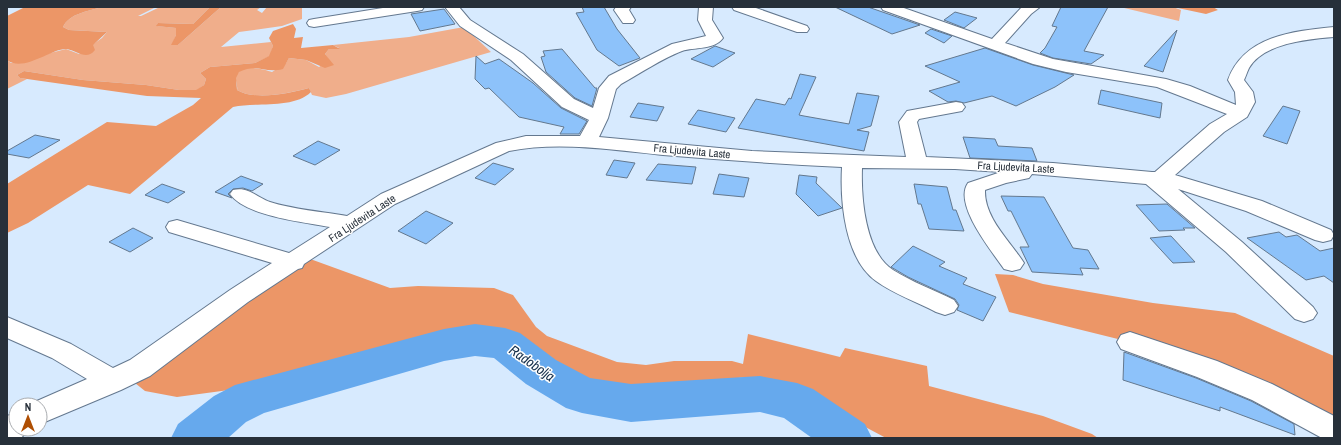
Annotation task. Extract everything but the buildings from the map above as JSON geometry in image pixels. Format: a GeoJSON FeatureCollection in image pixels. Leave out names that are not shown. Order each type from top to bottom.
{"type":"FeatureCollection","features":[{"type":"Feature","properties":{"kind":"street"},"geometry":{"type":"LineString","coordinates":[[314,23],[416,7]]}},
{"type":"Feature","properties":{"kind":"street"},"geometry":{"type":"LineString","coordinates":[[452,7],[465,23],[517,58],[568,103],[599,118]]}},
{"type":"Feature","properties":{"kind":"street"},"geometry":{"type":"LineString","coordinates":[[588,142],[599,118],[608,88],[614,80],[678,47],[701,43],[715,38],[705,20],[706,7]]}},
{"type":"Feature","properties":{"kind":"street"},"geometry":{"type":"LineString","coordinates":[[739,7],[802,29]]}},
{"type":"Feature","properties":{"kind":"street"},"geometry":{"type":"LineString","coordinates":[[888,7],[929,15],[995,45],[1064,67],[1106,72],[1170,85],[1241,113]]}},
{"type":"Feature","properties":{"kind":"street"},"geometry":{"type":"LineString","coordinates":[[995,45],[1026,11],[1033,7]]}},
{"type":"Feature","properties":{"kind":"street"},"geometry":{"type":"LineString","coordinates":[[1304,313],[1157,177],[1217,128],[1241,113],[1246,102],[1244,92],[1236,80],[1237,72],[1253,53],[1294,37],[1334,32]]}},
{"type":"Feature","properties":{"kind":"street"},"geometry":{"type":"LineString","coordinates":[[917,162],[908,122],[913,115],[956,107]]}},
{"type":"Feature","properties":{"kind":"street","name":"Fra Ljudevita Laste"},"geometry":{"type":"LineString","coordinates":[[48,409],[140,368],[239,296],[294,262],[388,199],[503,147],[526,142],[588,142],[752,157],[852,162],[917,162],[1053,169],[1157,177],[1254,206],[1323,235]]}},
{"type":"Feature","properties":{"kind":"street"},"geometry":{"type":"LineString","coordinates":[[852,162],[851,193],[859,236],[872,262],[884,275],[945,306]]}},
{"type":"Feature","properties":{"kind":"street"},"geometry":{"type":"LineString","coordinates":[[1012,264],[975,205],[973,195],[975,188],[1001,178],[1053,169]]}},
{"type":"Feature","properties":{"kind":"street"},"geometry":{"type":"LineString","coordinates":[[240,194],[263,207],[352,224]]}},
{"type":"Feature","properties":{"kind":"street"},"geometry":{"type":"LineString","coordinates":[[177,227],[294,262]]}},
{"type":"Feature","properties":{"kind":"street"},"geometry":{"type":"LineString","coordinates":[[7,327],[86,364],[97,370],[110,382]]}},
{"type":"Feature","properties":{"kind":"street"},"geometry":{"type":"LineString","coordinates":[[1130,342],[1207,369],[1262,392],[1334,430]]}},
{"type":"Feature","properties":{"kind":"shaded area"},"geometry":{"type":"Polygon","coordinates":[[[25,7],[101,7],[74,16],[66,22],[63,27],[69,30],[107,32],[93,45],[95,50],[88,55],[67,49],[61,49],[30,62],[14,63],[7,60],[7,16],[25,7]]]}},
{"type":"Feature","properties":{"kind":"shaded area"},"geometry":{"type":"Polygon","coordinates":[[[101,7],[156,7],[138,16],[141,16],[160,7],[210,7],[193,24],[158,23],[157,26],[176,28],[176,35],[172,45],[178,45],[221,7],[261,7],[257,10],[262,13],[267,7],[302,7],[302,19],[282,26],[239,32],[221,47],[271,42],[273,46],[270,56],[255,63],[210,67],[200,73],[206,79],[204,85],[197,90],[179,90],[146,85],[83,80],[24,71],[17,75],[20,78],[27,79],[7,89],[7,60],[11,63],[66,49],[79,54],[102,38],[107,32],[69,30],[63,27],[66,22],[74,16],[101,7]]]}},
{"type":"Feature","properties":{"kind":"shaded area"},"geometry":{"type":"Polygon","coordinates":[[[210,7],[221,7],[178,45],[171,45],[176,35],[176,28],[156,26],[158,23],[193,24],[210,7]]]}},
{"type":"Feature","properties":{"kind":"shaded area"},"geometry":{"type":"Polygon","coordinates":[[[1120,7],[1173,7],[1181,10],[1179,21],[1120,7]]]}},
{"type":"Feature","properties":{"kind":"shaded area"},"geometry":{"type":"Polygon","coordinates":[[[1173,7],[1213,7],[1218,10],[1206,14],[1173,7]]]}},
{"type":"Feature","properties":{"kind":"shaded area"},"geometry":{"type":"Polygon","coordinates":[[[293,24],[296,29],[294,38],[303,37],[301,48],[333,45],[340,49],[329,49],[325,54],[334,65],[325,68],[306,60],[289,58],[283,69],[246,69],[239,72],[236,78],[237,90],[244,93],[263,96],[283,94],[309,88],[311,92],[295,101],[285,103],[233,107],[130,194],[88,185],[28,223],[7,233],[7,184],[107,122],[156,126],[193,105],[201,98],[147,96],[20,78],[17,75],[24,71],[83,80],[146,85],[179,90],[196,90],[204,85],[206,79],[200,73],[210,67],[255,63],[269,56],[273,46],[269,38],[273,31],[293,24]]]}},
{"type":"Feature","properties":{"kind":"shaded area"},"geometry":{"type":"Polygon","coordinates":[[[464,27],[491,52],[346,94],[326,98],[312,95],[309,88],[282,94],[262,96],[244,93],[237,90],[236,77],[238,73],[246,68],[272,72],[286,63],[289,58],[306,60],[319,67],[329,60],[325,54],[329,49],[339,48],[333,45],[409,37],[464,27]]]}},
{"type":"Feature","properties":{"kind":"shaded area"},"geometry":{"type":"Polygon","coordinates":[[[302,256],[390,288],[418,286],[494,288],[513,295],[536,327],[547,336],[617,362],[646,365],[674,361],[732,361],[743,364],[748,334],[840,357],[845,348],[927,366],[929,386],[1043,416],[1092,434],[1098,438],[886,438],[792,388],[750,377],[641,386],[593,380],[546,360],[522,340],[465,331],[380,349],[229,390],[177,397],[145,391],[125,375],[302,256]]]}},
{"type":"Feature","properties":{"kind":"shaded area"},"geometry":{"type":"Polygon","coordinates":[[[995,274],[1013,275],[1043,284],[1153,303],[1235,313],[1334,356],[1334,438],[1319,438],[1320,423],[1130,342],[1009,312],[995,274]]]}},
{"type":"Feature","properties":{"kind":"waterway","name":"Radobolja"},"geometry":{"type":"LineString","coordinates":[[195,438],[230,409],[251,398],[444,345],[475,340],[505,344],[541,372],[582,395],[631,403],[760,394],[797,402],[848,438]]}}]}
